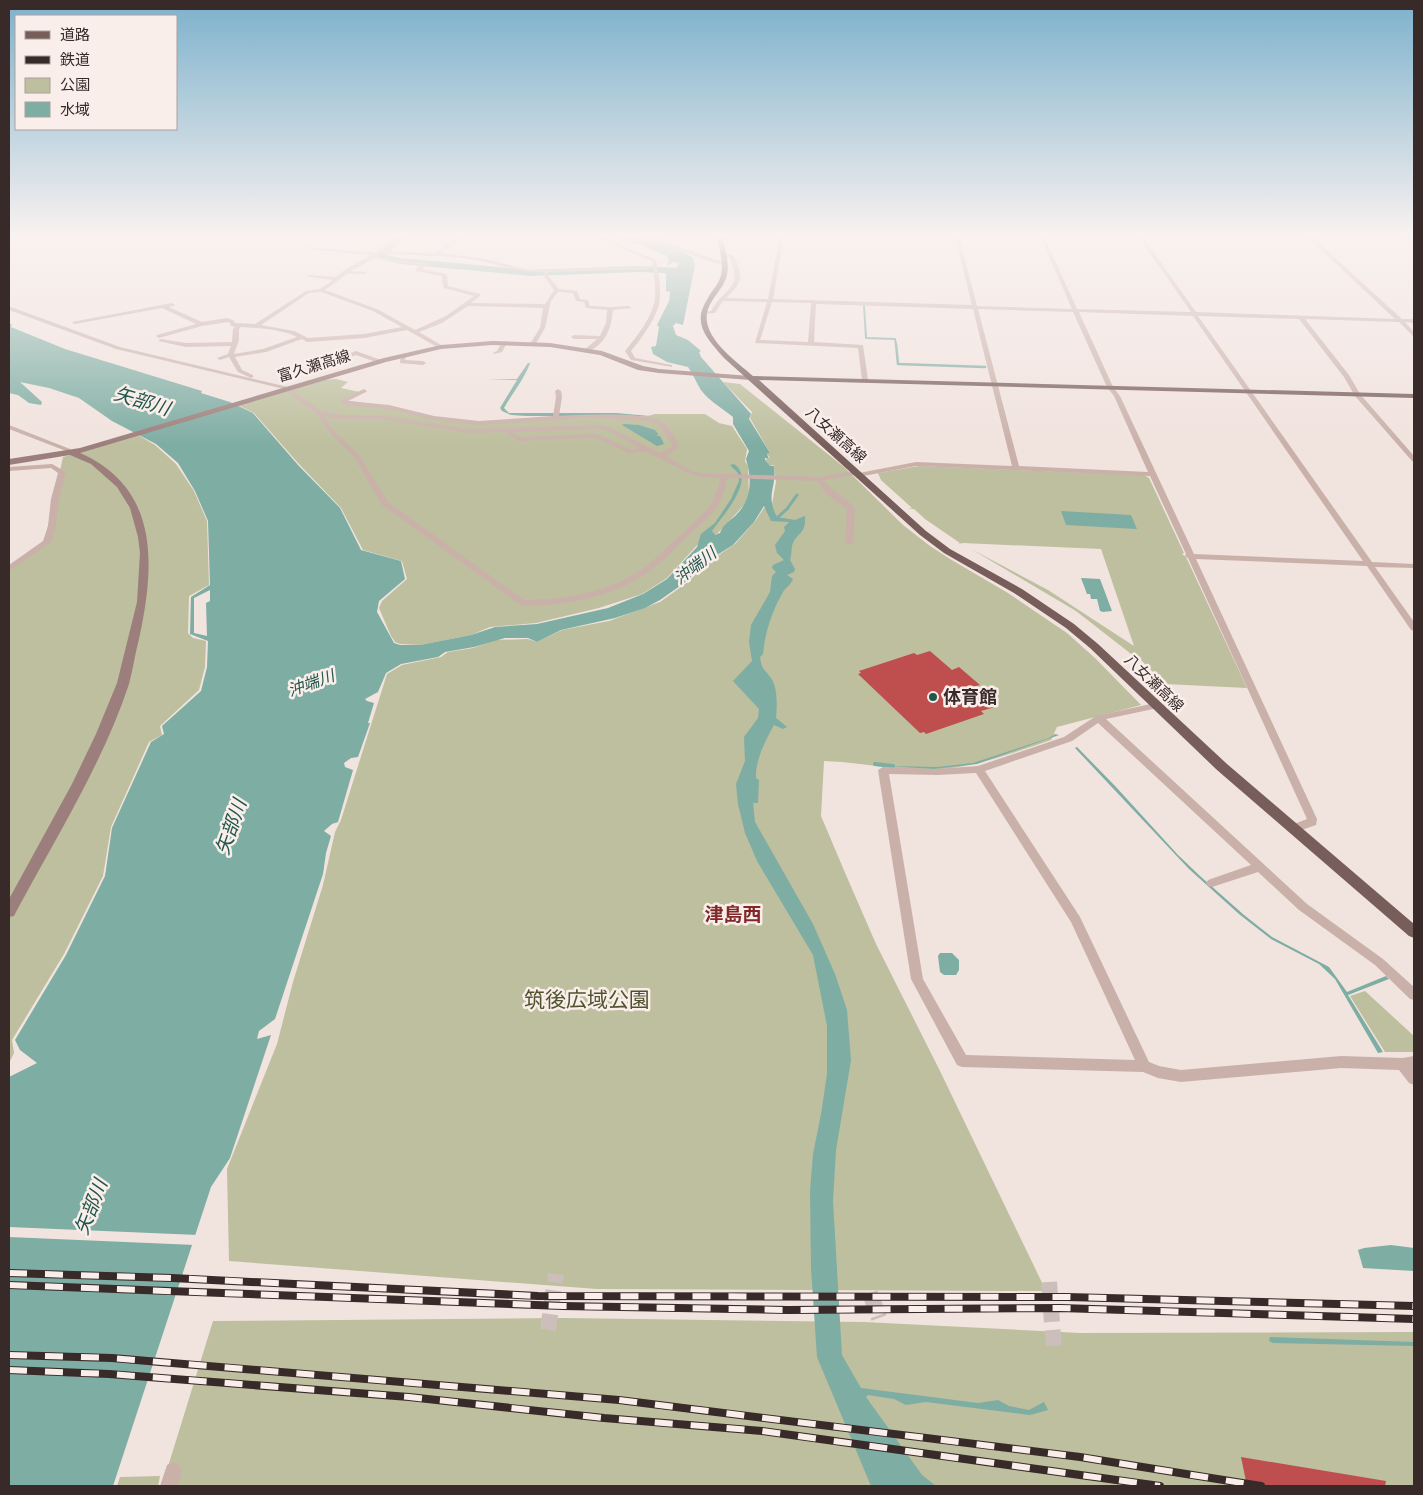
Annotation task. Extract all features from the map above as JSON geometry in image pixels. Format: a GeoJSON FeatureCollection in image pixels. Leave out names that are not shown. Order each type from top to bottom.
{"type":"FeatureCollection","features":[{"type":"Feature","properties":{"kind":"main road"},"geometry":{"type":"LineString","coordinates":[[705,306],[702,319],[708,334],[750,378]]}},
{"type":"Feature","properties":{"kind":"main road","name":"富久瀬高線"},"geometry":{"type":"LineString","coordinates":[[9,462],[36,459],[73,451],[276,389],[286,388],[379,361],[441,347],[504,343],[533,344],[630,359],[659,371],[750,378]]}},
{"type":"Feature","properties":{"kind":"main road","name":"八女瀬高線"},"geometry":{"type":"LineString","coordinates":[[750,378],[1414,396]]}},
{"type":"Feature","properties":{"kind":"main road","name":"八女瀬高線"},"geometry":{"type":"LineString","coordinates":[[750,378],[908,520],[948,551],[1018,591],[1070,626],[1094,646],[1156,706],[1293,829],[1414,932]]}},
{"type":"Feature","properties":{"kind":"main road"},"geometry":{"type":"LineString","coordinates":[[9,912],[78,784],[102,734],[122,684],[142,602],[144,537],[135,508],[120,485],[107,472],[94,462],[73,451]]}},
{"type":"Feature","properties":{"kind":"street"},"geometry":{"type":"LineString","coordinates":[[75,322],[169,306]]}},
{"type":"Feature","properties":{"kind":"street"},"geometry":{"type":"LineString","coordinates":[[256,326],[287,306]]}},
{"type":"Feature","properties":{"kind":"street"},"geometry":{"type":"LineString","coordinates":[[364,306],[375,310],[441,347]]}},
{"type":"Feature","properties":{"kind":"street"},"geometry":{"type":"LineString","coordinates":[[414,332],[443,321],[467,306]]}},
{"type":"Feature","properties":{"kind":"street"},"geometry":{"type":"LineString","coordinates":[[528,306],[546,306],[541,333],[533,344]]}},
{"type":"Feature","properties":{"kind":"street"},"geometry":{"type":"LineString","coordinates":[[588,306],[610,309],[629,308]]}},
{"type":"Feature","properties":{"kind":"street"},"geometry":{"type":"LineString","coordinates":[[655,306],[641,335],[628,351],[630,359],[670,366]]}},
{"type":"Feature","properties":{"kind":"street"},"geometry":{"type":"LineString","coordinates":[[703,313],[713,312],[717,306]]}},
{"type":"Feature","properties":{"kind":"street"},"geometry":{"type":"LineString","coordinates":[[768,306],[757,342],[861,346],[865,380]]}},
{"type":"Feature","properties":{"kind":"street"},"geometry":{"type":"LineString","coordinates":[[811,344],[814,306]]}},
{"type":"Feature","properties":{"kind":"street"},"geometry":{"type":"LineString","coordinates":[[935,306],[1414,321]]}},
{"type":"Feature","properties":{"kind":"street"},"geometry":{"type":"LineString","coordinates":[[1075,306],[1110,388],[1116,396],[1312,819],[1312,822],[1293,829]]}},
{"type":"Feature","properties":{"kind":"street"},"geometry":{"type":"LineString","coordinates":[[1188,306],[1414,628]]}},
{"type":"Feature","properties":{"kind":"street"},"geometry":{"type":"LineString","coordinates":[[1384,306],[1414,335]]}},
{"type":"Feature","properties":{"kind":"street"},"geometry":{"type":"LineString","coordinates":[[164,307],[201,324]]}},
{"type":"Feature","properties":{"kind":"street"},"geometry":{"type":"LineString","coordinates":[[974,307],[1016,468]]}},
{"type":"Feature","properties":{"kind":"street"},"geometry":{"type":"LineString","coordinates":[[9,308],[123,349],[276,389]]}},
{"type":"Feature","properties":{"kind":"street"},"geometry":{"type":"LineString","coordinates":[[32,308],[32,313],[38,320]]}},
{"type":"Feature","properties":{"kind":"street"},"geometry":{"type":"LineString","coordinates":[[586,351],[603,338],[611,319],[610,309]]}},
{"type":"Feature","properties":{"kind":"street"},"geometry":{"type":"LineString","coordinates":[[176,319],[185,317]]}},
{"type":"Feature","properties":{"kind":"street"},"geometry":{"type":"LineString","coordinates":[[1302,318],[1328,354],[1348,376],[1357,395],[1414,460]]}},
{"type":"Feature","properties":{"kind":"street"},"geometry":{"type":"LineString","coordinates":[[235,344],[186,346],[160,338],[201,324],[227,320],[231,321],[233,325],[256,326],[292,332],[300,338],[307,340],[383,334],[408,328]]}},
{"type":"Feature","properties":{"kind":"street"},"geometry":{"type":"LineString","coordinates":[[239,326],[236,329],[235,344],[231,355],[240,371],[276,389]]}},
{"type":"Feature","properties":{"kind":"street"},"geometry":{"type":"LineString","coordinates":[[334,330],[336,338]]}},
{"type":"Feature","properties":{"kind":"street"},"geometry":{"type":"LineString","coordinates":[[109,337],[123,349]]}},
{"type":"Feature","properties":{"kind":"street"},"geometry":{"type":"LineString","coordinates":[[574,337],[603,338]]}},
{"type":"Feature","properties":{"kind":"street"},"geometry":{"type":"LineString","coordinates":[[220,358],[264,351],[300,338]]}},
{"type":"Feature","properties":{"kind":"street"},"geometry":{"type":"LineString","coordinates":[[496,354],[504,343]]}},
{"type":"Feature","properties":{"kind":"street"},"geometry":{"type":"LineString","coordinates":[[336,360],[356,353],[379,361]]}},
{"type":"Feature","properties":{"kind":"street"},"geometry":{"type":"LineString","coordinates":[[403,355],[402,362],[423,363]]}},
{"type":"Feature","properties":{"kind":"street"},"geometry":{"type":"LineString","coordinates":[[286,388],[319,413],[333,433],[357,456],[385,503],[522,603],[538,603],[588,596],[624,583],[639,574],[711,511],[722,492],[724,476]]}},
{"type":"Feature","properties":{"kind":"street"},"geometry":{"type":"LineString","coordinates":[[556,418],[560,398],[558,391]]}},
{"type":"Feature","properties":{"kind":"street"},"geometry":{"type":"LineString","coordinates":[[344,403],[345,400],[364,392]]}},
{"type":"Feature","properties":{"kind":"street"},"geometry":{"type":"LineString","coordinates":[[344,403],[344,406],[370,411],[369,418]]}},
{"type":"Feature","properties":{"kind":"street"},"geometry":{"type":"LineString","coordinates":[[344,403],[389,407],[434,418],[479,423],[556,418],[638,418],[659,422],[675,444],[675,448],[660,456]]}},
{"type":"Feature","properties":{"kind":"street"},"geometry":{"type":"LineString","coordinates":[[319,413],[343,417],[382,418],[451,430],[507,430],[585,426],[608,429],[690,472],[724,476],[820,479],[916,464],[1152,474]]}},
{"type":"Feature","properties":{"kind":"street"},"geometry":{"type":"LineString","coordinates":[[581,435],[585,426]]}},
{"type":"Feature","properties":{"kind":"street"},"geometry":{"type":"LineString","coordinates":[[9,427],[73,451]]}},
{"type":"Feature","properties":{"kind":"street"},"geometry":{"type":"LineString","coordinates":[[530,429],[549,437]]}},
{"type":"Feature","properties":{"kind":"street"},"geometry":{"type":"LineString","coordinates":[[507,430],[518,439],[581,435],[604,437],[631,452],[646,449]]}},
{"type":"Feature","properties":{"kind":"street"},"geometry":{"type":"LineString","coordinates":[[9,468],[52,466],[62,472],[55,499],[52,526],[47,542],[9,569]]}},
{"type":"Feature","properties":{"kind":"street"},"geometry":{"type":"LineString","coordinates":[[820,479],[828,491],[851,509],[848,543]]}},
{"type":"Feature","properties":{"kind":"street"},"geometry":{"type":"LineString","coordinates":[[1189,556],[1414,566]]}},
{"type":"Feature","properties":{"kind":"street"},"geometry":{"type":"LineString","coordinates":[[1156,706],[1099,718],[1068,739],[979,769],[937,772],[883,770],[917,979],[962,1061],[1082,1066],[1144,1066],[1158,1072],[1181,1076],[1341,1062],[1409,1063],[1414,1079]]}},
{"type":"Feature","properties":{"kind":"street"},"geometry":{"type":"LineString","coordinates":[[1099,718],[1303,906],[1379,962],[1414,996]]}},
{"type":"Feature","properties":{"kind":"street"},"geometry":{"type":"LineString","coordinates":[[979,769],[1076,920],[1144,1066]]}},
{"type":"Feature","properties":{"kind":"street"},"geometry":{"type":"LineString","coordinates":[[1212,883],[1259,867]]}},
{"type":"Feature","properties":{"kind":"green space"},"geometry":{"type":"Polygon","coordinates":[[[336,379],[348,382],[341,388],[360,392],[343,400],[387,406],[435,417],[477,422],[648,416],[655,414],[705,414],[719,423],[732,426],[747,449],[745,461],[748,466],[749,496],[745,504],[717,534],[699,543],[667,578],[642,594],[599,608],[536,623],[490,627],[471,635],[420,645],[400,644],[395,642],[391,636],[379,608],[382,601],[407,579],[402,561],[363,550],[341,508],[254,413],[236,404],[321,380],[336,379]]]}},
{"type":"Feature","properties":{"kind":"green space","name":"筑後広域公園"},"geometry":{"type":"Polygon","coordinates":[[[723,382],[740,384],[844,467],[903,525],[930,546],[1008,593],[1067,633],[1096,659],[1141,705],[1057,727],[1051,740],[992,759],[947,769],[918,770],[824,761],[821,816],[876,944],[940,1071],[1046,1291],[597,1289],[229,1261],[227,1169],[277,1044],[293,982],[323,885],[335,832],[341,820],[387,674],[402,665],[441,657],[448,652],[473,648],[496,640],[528,639],[537,642],[562,630],[609,621],[660,602],[688,582],[707,563],[735,544],[764,508],[772,504],[776,482],[774,465],[770,466],[765,460],[770,458],[767,454],[770,453],[750,418],[752,412],[723,382]]]}},
{"type":"Feature","properties":{"kind":"green space"},"geometry":{"type":"Polygon","coordinates":[[[138,435],[155,445],[176,464],[194,491],[207,521],[209,585],[189,596],[188,633],[193,638],[206,641],[205,667],[199,690],[160,726],[162,735],[149,742],[111,827],[103,876],[64,954],[12,1040],[14,1053],[9,1063],[9,569],[34,552],[45,540],[63,457],[138,435]]]}},
{"type":"Feature","properties":{"kind":"green space"},"geometry":{"type":"Polygon","coordinates":[[[919,466],[1144,475],[1149,478],[1184,553],[1182,554],[1186,557],[1247,688],[1165,684],[1140,659],[1131,661],[1129,659],[1135,657],[1076,611],[971,549],[1048,590],[1134,646],[1101,549],[958,544],[960,543],[925,519],[914,509],[908,509],[912,508],[881,480],[878,473],[919,466]]]}},
{"type":"Feature","properties":{"kind":"green space"},"geometry":{"type":"Polygon","coordinates":[[[1365,991],[1414,1036],[1414,1052],[1385,1052],[1350,996],[1365,991]]]}},
{"type":"Feature","properties":{"kind":"green space"},"geometry":{"type":"Polygon","coordinates":[[[564,1318],[864,1322],[1080,1333],[1414,1332],[1414,1486],[162,1486],[213,1321],[564,1318]]]}},
{"type":"Feature","properties":{"kind":"green space"},"geometry":{"type":"Polygon","coordinates":[[[160,1476],[158,1486],[117,1486],[120,1477],[160,1476]]]}},
{"type":"Feature","properties":{"kind":"water"},"geometry":{"type":"Polygon","coordinates":[[[667,306],[687,306],[683,325],[676,323],[673,326],[676,335],[688,340],[701,351],[699,352],[701,357],[751,414],[749,419],[770,453],[767,454],[769,459],[765,458],[765,460],[770,466],[774,466],[772,503],[777,517],[795,520],[805,516],[803,530],[795,539],[792,547],[790,560],[795,569],[794,572],[787,575],[793,579],[783,592],[776,607],[767,630],[763,654],[760,657],[763,667],[775,687],[776,718],[787,727],[783,729],[774,725],[764,744],[756,771],[756,778],[759,780],[758,803],[753,803],[755,822],[813,924],[835,974],[847,1010],[851,1060],[836,1150],[833,1201],[842,1355],[861,1388],[978,1403],[998,1400],[1009,1406],[1029,1410],[1044,1402],[1048,1410],[1030,1415],[926,1402],[906,1405],[894,1399],[868,1395],[866,1397],[922,1475],[936,1486],[871,1486],[817,1357],[811,1268],[810,1191],[813,1154],[827,1074],[827,1026],[813,955],[757,861],[745,833],[738,804],[736,784],[745,761],[744,737],[758,718],[759,709],[733,681],[752,661],[749,642],[751,625],[770,592],[772,576],[776,572],[772,568],[773,565],[784,560],[777,553],[775,545],[785,531],[784,527],[789,522],[771,521],[764,506],[754,522],[733,545],[706,562],[687,581],[645,608],[615,618],[561,630],[537,642],[528,638],[505,638],[474,647],[445,652],[438,657],[401,664],[386,673],[378,692],[365,699],[374,703],[368,723],[370,723],[358,757],[351,758],[344,763],[345,767],[353,770],[338,822],[332,824],[324,831],[331,836],[323,874],[275,1019],[259,1031],[257,1039],[271,1035],[230,1158],[211,1187],[113,1486],[9,1486],[9,1077],[37,1063],[20,1050],[15,1040],[66,955],[105,876],[112,828],[151,742],[164,734],[162,726],[201,691],[207,667],[208,641],[190,634],[191,597],[210,585],[208,521],[195,491],[178,463],[156,444],[112,421],[79,398],[49,388],[20,382],[42,402],[41,405],[29,403],[18,395],[9,393],[9,324],[12,324],[11,327],[65,349],[202,391],[201,393],[230,402],[253,413],[298,465],[340,508],[361,550],[401,561],[405,579],[379,601],[377,612],[394,643],[400,645],[420,645],[471,635],[495,627],[537,624],[608,608],[643,594],[667,579],[697,547],[701,534],[715,523],[731,499],[739,481],[738,473],[730,465],[734,464],[740,471],[742,479],[740,488],[712,531],[715,535],[720,533],[725,525],[741,509],[748,496],[750,481],[746,459],[749,451],[733,424],[733,417],[704,394],[688,367],[667,362],[653,354],[651,347],[656,346],[659,327],[657,325],[667,306]],[[210,590],[194,598],[194,633],[207,636],[206,603],[210,601],[210,590]]]}},
{"type":"Feature","properties":{"kind":"water"},"geometry":{"type":"Polygon","coordinates":[[[528,363],[530,363],[525,375],[504,408],[509,413],[616,413],[650,416],[526,416],[511,415],[502,411],[500,408],[517,380],[486,379],[517,379],[528,363]]]}},
{"type":"Feature","properties":{"kind":"water"},"geometry":{"type":"Polygon","coordinates":[[[622,425],[639,425],[655,430],[658,434],[657,436],[660,436],[664,444],[657,446],[622,425]]]}},
{"type":"Feature","properties":{"kind":"water"},"geometry":{"type":"Polygon","coordinates":[[[1061,511],[1131,515],[1137,529],[1066,525],[1061,511]]]}},
{"type":"Feature","properties":{"kind":"water"},"geometry":{"type":"Polygon","coordinates":[[[1081,578],[1100,579],[1112,611],[1100,611],[1097,599],[1091,599],[1090,594],[1087,594],[1081,578]]]}},
{"type":"Feature","properties":{"kind":"water"},"geometry":{"type":"Polygon","coordinates":[[[1055,734],[1059,735],[977,764],[933,769],[889,766],[937,767],[973,763],[1049,738],[1055,734]]]}},
{"type":"Feature","properties":{"kind":"water"},"geometry":{"type":"Polygon","coordinates":[[[1077,747],[1178,855],[1244,915],[1272,937],[1329,967],[1347,992],[1386,976],[1389,979],[1348,995],[1383,1052],[1378,1053],[1335,979],[1319,964],[1271,939],[1239,914],[1189,869],[1075,748],[1077,747]]]}},
{"type":"Feature","properties":{"kind":"water"},"geometry":{"type":"Polygon","coordinates":[[[940,953],[952,953],[959,960],[959,970],[956,975],[944,975],[940,972],[938,956],[940,953]]]}},
{"type":"Feature","properties":{"kind":"water"},"geometry":{"type":"Polygon","coordinates":[[[1391,1245],[1414,1248],[1414,1271],[1363,1268],[1358,1250],[1391,1245]]]}},
{"type":"Feature","properties":{"kind":"water"},"geometry":{"type":"Polygon","coordinates":[[[1270,1337],[1414,1342],[1414,1346],[1273,1343],[1269,1341],[1270,1337]]]}},
{"type":"Feature","properties":{"kind":"pier"},"geometry":{"type":"Polygon","coordinates":[[[9,1227],[198,1235],[195,1245],[9,1237],[9,1227]]]}},
{"type":"Feature","properties":{"kind":"building","name":"体育館"},"geometry":{"type":"Polygon","coordinates":[[[930,651],[952,670],[959,667],[980,685],[972,687],[995,707],[981,711],[984,714],[926,734],[924,732],[920,733],[858,674],[861,673],[859,671],[914,653],[917,655],[930,651]]]}},
{"type":"Feature","properties":{"kind":"building"},"geometry":{"type":"Polygon","coordinates":[[[1241,1457],[1386,1481],[1385,1486],[1247,1486],[1241,1457]]]}},
{"type":"Feature","properties":{"kind":"waterway"},"geometry":{"type":"LineString","coordinates":[[864,306],[866,338],[895,339],[896,345]]}},
{"type":"Feature","properties":{"kind":"waterway"},"geometry":{"type":"LineString","coordinates":[[896,344],[898,364],[985,367]]}},
{"type":"Feature","properties":{"kind":"waterway"},"geometry":{"type":"LineString","coordinates":[[778,517],[787,509],[797,495]]}},
{"type":"Feature","properties":{"kind":"waterway"},"geometry":{"type":"LineString","coordinates":[[875,764],[893,766]]}},
{"type":"Feature","properties":{"kind":"tunnel"},"geometry":{"type":"LineString","coordinates":[[548,1330],[556,1274]]}},
{"type":"Feature","properties":{"kind":"tunnel"},"geometry":{"type":"LineString","coordinates":[[1049,1282],[1054,1350]]}},
{"type":"Feature","properties":{"kind":"tunnel"},"geometry":{"type":"LineString","coordinates":[[870,1293],[879,1318]]}},
{"type":"Feature","properties":{"kind":"railway"},"geometry":{"type":"LineString","coordinates":[[9,1273],[172,1278],[538,1296],[1067,1297],[1414,1306]]}},
{"type":"Feature","properties":{"kind":"railway"},"geometry":{"type":"LineString","coordinates":[[9,1285],[563,1306],[788,1310],[1060,1308],[1414,1319]]}},
{"type":"Feature","properties":{"kind":"railway"},"geometry":{"type":"LineString","coordinates":[[9,1355],[112,1358],[619,1400],[1080,1457],[1261,1486]]}},
{"type":"Feature","properties":{"kind":"railway"},"geometry":{"type":"LineString","coordinates":[[9,1370],[109,1374],[409,1397],[604,1418],[762,1431],[1160,1486]]}},
{"type":"Feature","properties":{"kind":"place","name":"体育館"},"geometry":{"type":"Point","coordinates":[933,697]}},
{"type":"Feature","properties":{"kind":"district","name":"津島西"},"geometry":{"type":"Point","coordinates":[733,914]}},
{"type":"Feature","properties":{"kind":"water label","name":"矢部川"},"geometry":{"type":"Point","coordinates":[142,401]}},
{"type":"Feature","properties":{"kind":"water label","name":"沖端川"},"geometry":{"type":"Point","coordinates":[695,566]}},
{"type":"Feature","properties":{"kind":"water label","name":"沖端川"},"geometry":{"type":"Point","coordinates":[311,683]}},
{"type":"Feature","properties":{"kind":"water label","name":"矢部川"},"geometry":{"type":"Point","coordinates":[231,827]}},
{"type":"Feature","properties":{"kind":"water label","name":"矢部川"},"geometry":{"type":"Point","coordinates":[91,1207]}}]}
